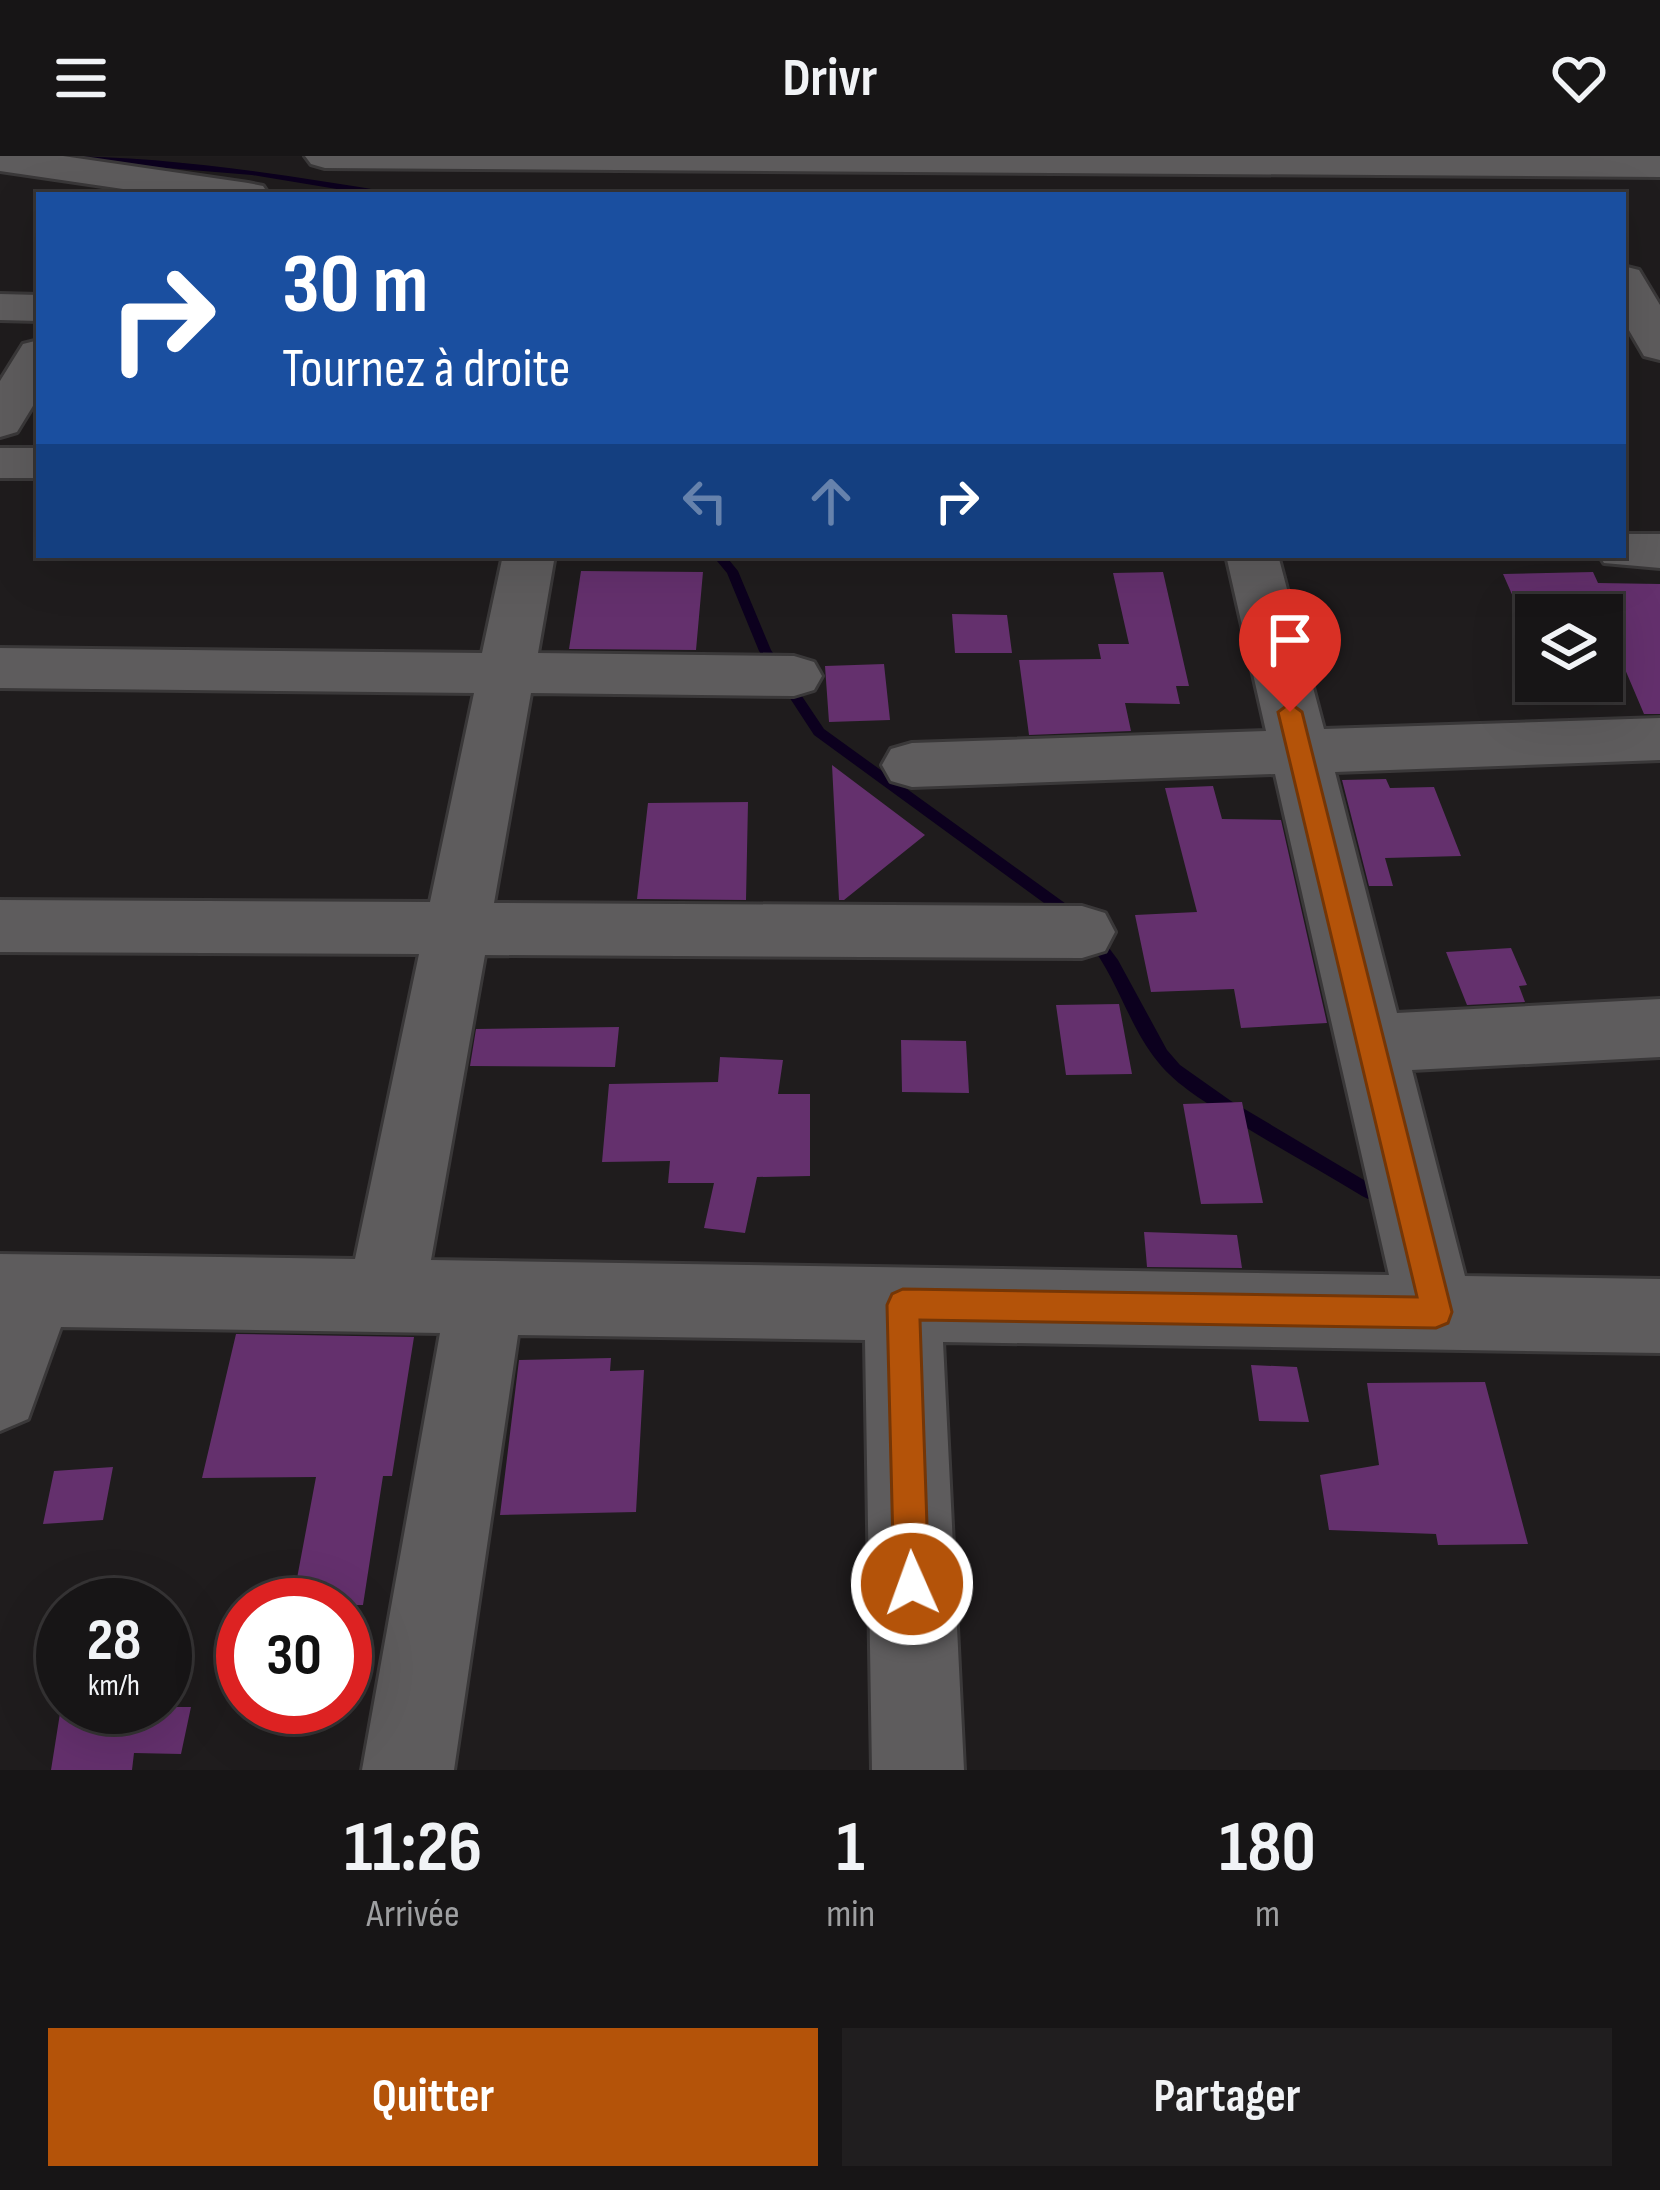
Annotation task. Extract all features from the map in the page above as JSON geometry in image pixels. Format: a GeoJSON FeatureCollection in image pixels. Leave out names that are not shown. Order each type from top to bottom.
{"type":"FeatureCollection","features":[{"type":"Feature","properties":{"kind":"street"},"geometry":{"type":"LineString","coordinates":[[325,156],[1374,159],[1556,170],[1660,164]]}},
{"type":"Feature","properties":{"kind":"street"},"geometry":{"type":"LineString","coordinates":[[0,159],[135,188],[200,192]]}},
{"type":"Feature","properties":{"kind":"street"},"geometry":{"type":"LineString","coordinates":[[1626,284],[1660,346]]}},
{"type":"Feature","properties":{"kind":"street"},"geometry":{"type":"LineString","coordinates":[[0,307],[36,308]]}},
{"type":"Feature","properties":{"kind":"street"},"geometry":{"type":"LineString","coordinates":[[0,422],[36,359]]}},
{"type":"Feature","properties":{"kind":"street"},"geometry":{"type":"LineString","coordinates":[[0,463],[36,463]]}},
{"type":"Feature","properties":{"kind":"street"},"geometry":{"type":"LineString","coordinates":[[1626,551],[1660,551]]}},
{"type":"Feature","properties":{"kind":"street"},"geometry":{"type":"LineString","coordinates":[[386,1296],[528,558]]}},
{"type":"Feature","properties":{"kind":"street"},"geometry":{"type":"LineString","coordinates":[[1253,558],[1436,1312]]}},
{"type":"Feature","properties":{"kind":"street"},"geometry":{"type":"LineString","coordinates":[[0,668],[794,676]]}},
{"type":"Feature","properties":{"kind":"street"},"geometry":{"type":"LineString","coordinates":[[912,765],[1660,739]]}},
{"type":"Feature","properties":{"kind":"street"},"geometry":{"type":"LineString","coordinates":[[0,926],[1082,932]]}},
{"type":"Feature","properties":{"kind":"street"},"geometry":{"type":"LineString","coordinates":[[1371,1043],[1660,1028]]}},
{"type":"Feature","properties":{"kind":"street"},"geometry":{"type":"LineString","coordinates":[[0,1391],[17,1290],[1660,1316]]}},
{"type":"Feature","properties":{"kind":"street"},"geometry":{"type":"LineString","coordinates":[[408,1770],[485,1298]]}},
{"type":"Feature","properties":{"kind":"street"},"geometry":{"type":"LineString","coordinates":[[903,1305],[918,1770]]}},
{"type":"Feature","properties":{"kind":"building"},"geometry":{"type":"Polygon","coordinates":[[[581,571],[703,572],[696,650],[569,649],[581,571]]]}},
{"type":"Feature","properties":{"kind":"building"},"geometry":{"type":"Polygon","coordinates":[[[1163,572],[1189,686],[1176,686],[1180,704],[1125,703],[1131,731],[1029,735],[1019,660],[1101,659],[1098,644],[1129,644],[1113,573],[1163,572]]]}},
{"type":"Feature","properties":{"kind":"building"},"geometry":{"type":"Polygon","coordinates":[[[1593,572],[1598,583],[1660,584],[1660,714],[1644,714],[1623,664],[1623,594],[1515,594],[1515,601],[1503,574],[1593,572]]]}},
{"type":"Feature","properties":{"kind":"building"},"geometry":{"type":"Polygon","coordinates":[[[952,614],[1007,615],[1012,653],[955,653],[952,614]]]}},
{"type":"Feature","properties":{"kind":"building"},"geometry":{"type":"Polygon","coordinates":[[[884,664],[890,720],[829,722],[825,666],[884,664]]]}},
{"type":"Feature","properties":{"kind":"building"},"geometry":{"type":"Polygon","coordinates":[[[832,765],[925,835],[844,900],[839,900],[832,765]]]}},
{"type":"Feature","properties":{"kind":"building"},"geometry":{"type":"Polygon","coordinates":[[[1386,779],[1390,788],[1434,787],[1461,856],[1385,858],[1393,886],[1369,886],[1342,780],[1386,779]]]}},
{"type":"Feature","properties":{"kind":"building"},"geometry":{"type":"Polygon","coordinates":[[[1213,786],[1222,819],[1281,820],[1327,1023],[1241,1028],[1234,989],[1151,992],[1135,915],[1197,912],[1165,788],[1213,786]]]}},
{"type":"Feature","properties":{"kind":"building"},"geometry":{"type":"Polygon","coordinates":[[[748,802],[746,900],[637,899],[648,803],[748,802]]]}},
{"type":"Feature","properties":{"kind":"building"},"geometry":{"type":"Polygon","coordinates":[[[1511,948],[1527,985],[1519,986],[1525,1002],[1467,1005],[1446,952],[1511,948]]]}},
{"type":"Feature","properties":{"kind":"building"},"geometry":{"type":"Polygon","coordinates":[[[1119,1004],[1132,1074],[1066,1075],[1056,1005],[1119,1004]]]}},
{"type":"Feature","properties":{"kind":"building"},"geometry":{"type":"Polygon","coordinates":[[[619,1027],[615,1067],[470,1066],[476,1029],[619,1027]]]}},
{"type":"Feature","properties":{"kind":"building"},"geometry":{"type":"Polygon","coordinates":[[[901,1040],[966,1041],[969,1093],[902,1092],[901,1040]]]}},
{"type":"Feature","properties":{"kind":"building"},"geometry":{"type":"Polygon","coordinates":[[[720,1057],[783,1060],[778,1094],[810,1094],[810,1176],[757,1177],[745,1233],[704,1228],[714,1183],[668,1183],[670,1161],[602,1162],[609,1084],[718,1082],[720,1057]]]}},
{"type":"Feature","properties":{"kind":"building"},"geometry":{"type":"Polygon","coordinates":[[[1242,1102],[1263,1203],[1201,1204],[1183,1104],[1242,1102]]]}},
{"type":"Feature","properties":{"kind":"building"},"geometry":{"type":"Polygon","coordinates":[[[1144,1232],[1237,1235],[1242,1268],[1147,1267],[1144,1232]]]}},
{"type":"Feature","properties":{"kind":"building"},"geometry":{"type":"Polygon","coordinates":[[[236,1334],[414,1337],[392,1476],[383,1476],[367,1578],[297,1578],[316,1477],[202,1478],[236,1334]]]}},
{"type":"Feature","properties":{"kind":"building"},"geometry":{"type":"Polygon","coordinates":[[[611,1358],[610,1371],[644,1370],[636,1512],[500,1515],[519,1360],[611,1358]]]}},
{"type":"Feature","properties":{"kind":"building"},"geometry":{"type":"Polygon","coordinates":[[[1251,1365],[1297,1367],[1309,1422],[1259,1421],[1251,1365]]]}},
{"type":"Feature","properties":{"kind":"building"},"geometry":{"type":"Polygon","coordinates":[[[1485,1382],[1528,1544],[1438,1545],[1436,1534],[1329,1530],[1320,1475],[1379,1465],[1367,1383],[1485,1382]]]}},
{"type":"Feature","properties":{"kind":"building"},"geometry":{"type":"Polygon","coordinates":[[[113,1467],[103,1520],[43,1524],[54,1471],[113,1467]]]}},
{"type":"Feature","properties":{"kind":"building"},"geometry":{"type":"Polygon","coordinates":[[[57,1734],[185,1734],[181,1754],[134,1753],[132,1770],[51,1770],[57,1734]]]}},
{"type":"Feature","properties":{"kind":"waterway"},"geometry":{"type":"LineString","coordinates":[[58,156],[252,172],[372,192]]}},
{"type":"Feature","properties":{"kind":"waterway"},"geometry":{"type":"LineString","coordinates":[[721,558],[732,571],[765,651],[819,732],[1075,918]]}},
{"type":"Feature","properties":{"kind":"waterway"},"geometry":{"type":"LineString","coordinates":[[1092,936],[1113,964],[1161,1055],[1175,1070],[1225,1106],[1368,1191]]}},
{"type":"Feature","properties":{"kind":"route"},"geometry":{"type":"LineString","coordinates":[[912,1584],[903,1305],[1436,1312],[1290,712]]}}]}
